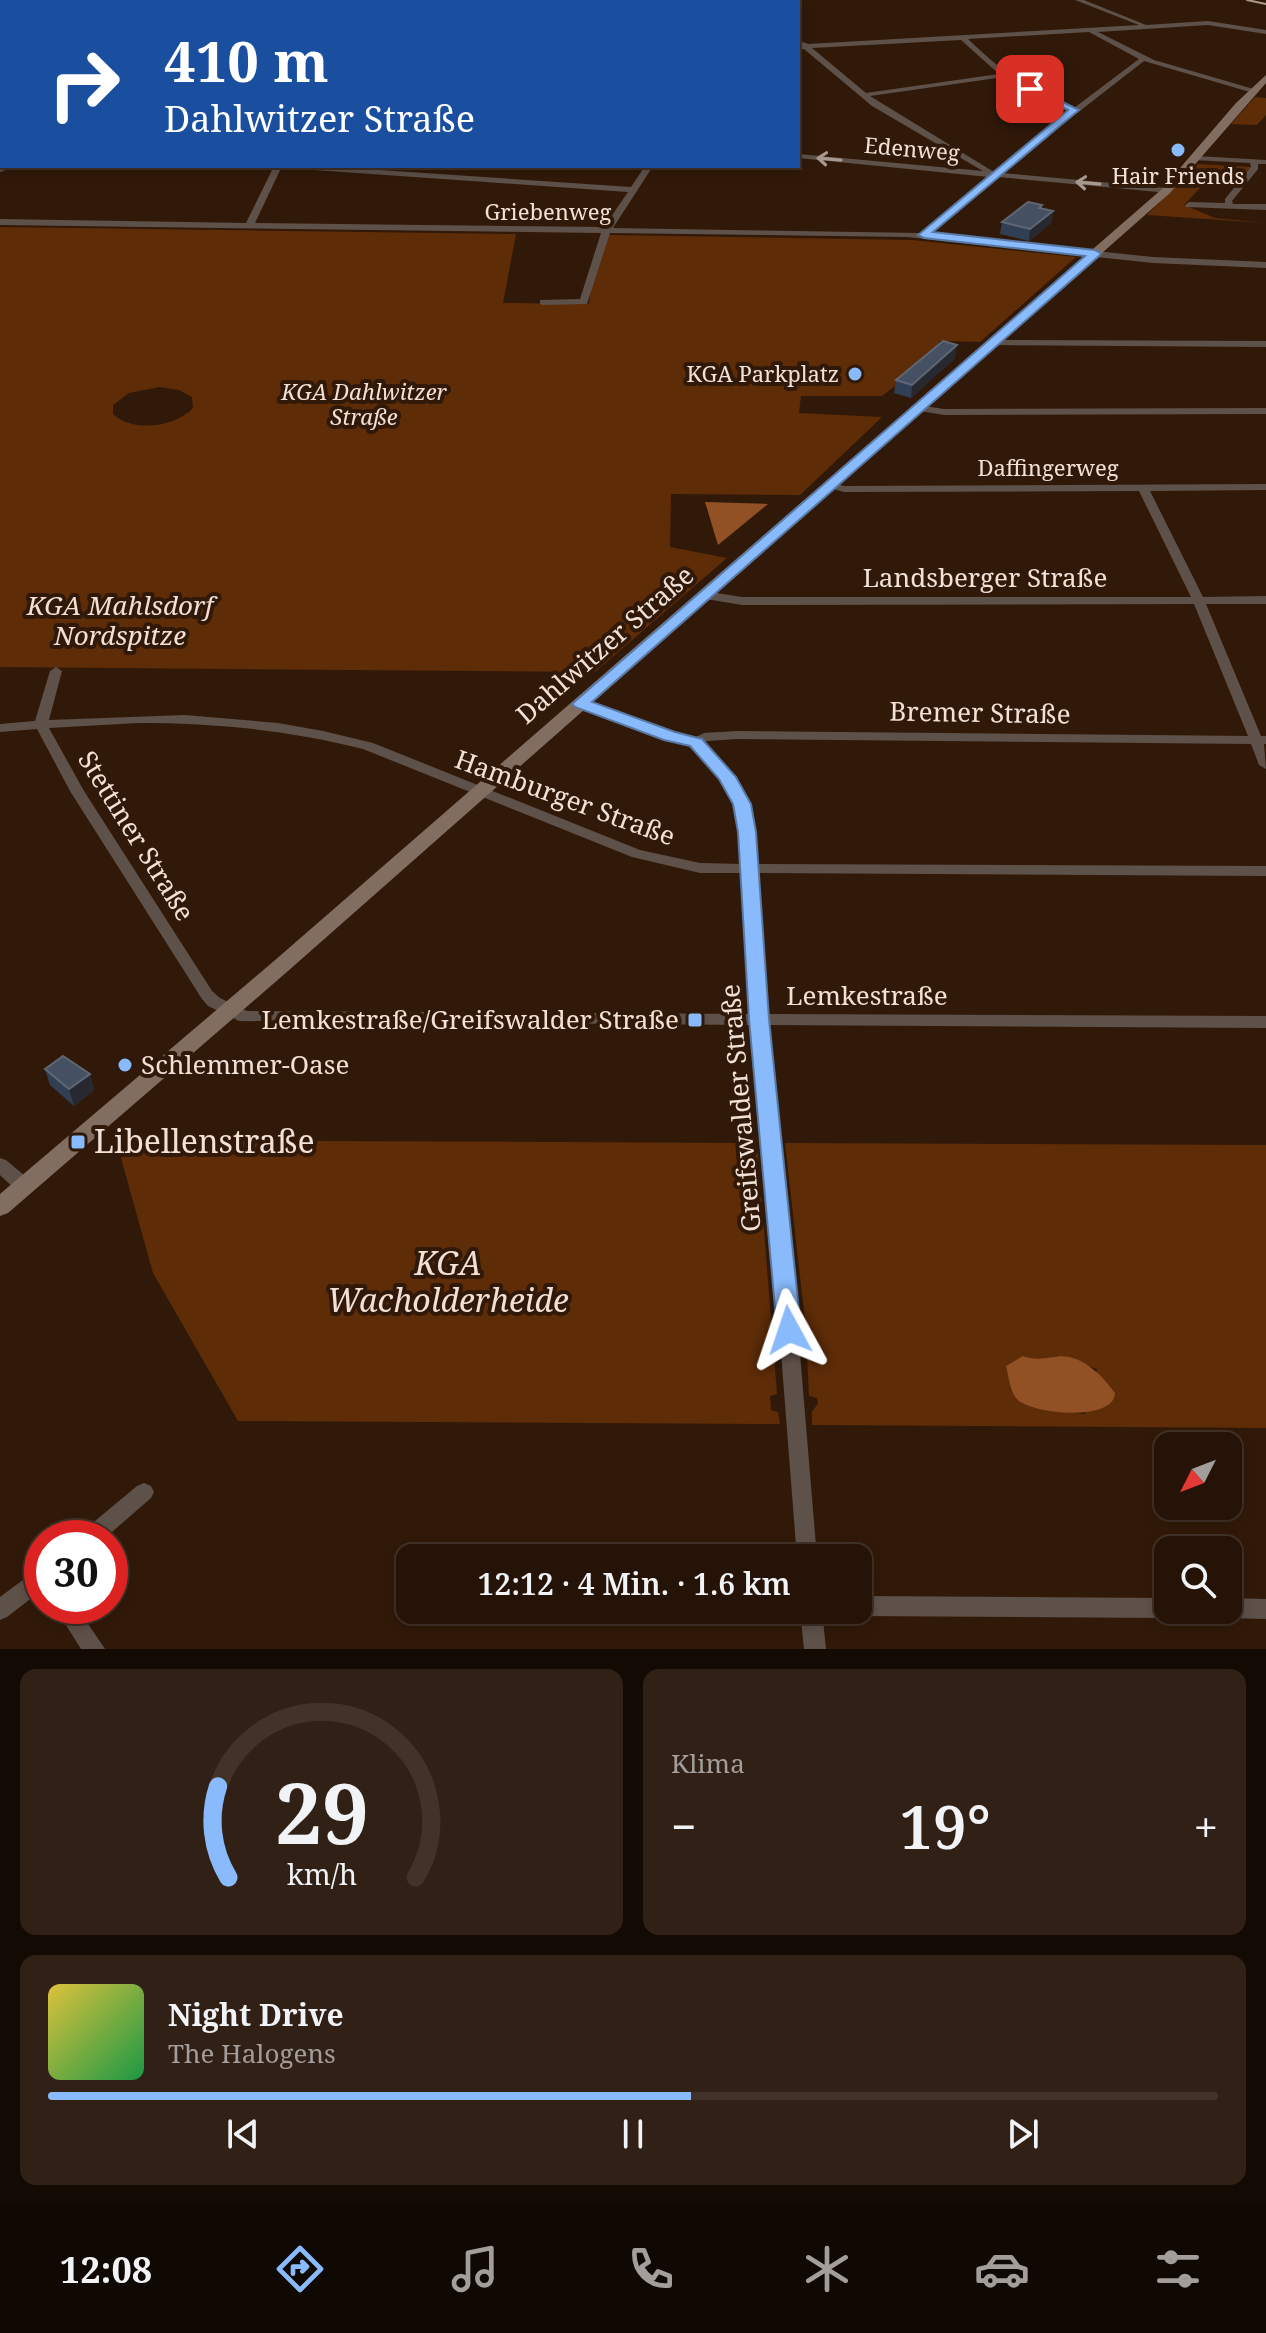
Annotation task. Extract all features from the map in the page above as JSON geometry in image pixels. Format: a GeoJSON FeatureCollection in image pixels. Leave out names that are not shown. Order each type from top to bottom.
{"type":"FeatureCollection","features":[{"type":"Feature","properties":{"kind":"main road","name":"Dahlwitzer Straße"},"geometry":{"type":"LineString","coordinates":[[0,1207],[230,1011],[1166,191],[1215,131],[1266,78]]}},
{"type":"Feature","properties":{"kind":"street"},"geometry":{"type":"LineString","coordinates":[[1078,0],[1147,26]]}},
{"type":"Feature","properties":{"kind":"street"},"geometry":{"type":"LineString","coordinates":[[800,44],[1214,23],[1266,32]]}},
{"type":"Feature","properties":{"kind":"street"},"geometry":{"type":"LineString","coordinates":[[1090,30],[1143,59],[1253,90]]}},
{"type":"Feature","properties":{"kind":"street"},"geometry":{"type":"LineString","coordinates":[[962,37],[1006,75],[1074,110]]}},
{"type":"Feature","properties":{"kind":"street"},"geometry":{"type":"LineString","coordinates":[[800,44],[864,95],[994,175]]}},
{"type":"Feature","properties":{"kind":"street"},"geometry":{"type":"LineString","coordinates":[[924,235],[1074,110],[1143,59]]}},
{"type":"Feature","properties":{"kind":"street"},"geometry":{"type":"LineString","coordinates":[[864,95],[1006,75]]}},
{"type":"Feature","properties":{"kind":"street","name":"Edenweg"},"geometry":{"type":"LineString","coordinates":[[800,156],[1166,191]]}},
{"type":"Feature","properties":{"kind":"street"},"geometry":{"type":"LineString","coordinates":[[1196,157],[1266,160]]}},
{"type":"Feature","properties":{"kind":"street"},"geometry":{"type":"LineString","coordinates":[[1196,157],[1266,160]]}},
{"type":"Feature","properties":{"kind":"street"},"geometry":{"type":"LineString","coordinates":[[1230,206],[1228,201],[1255,167],[1253,161]]}},
{"type":"Feature","properties":{"kind":"street"},"geometry":{"type":"LineString","coordinates":[[249,226],[277,168]]}},
{"type":"Feature","properties":{"kind":"street"},"geometry":{"type":"LineString","coordinates":[[315,168],[633,190]]}},
{"type":"Feature","properties":{"kind":"street"},"geometry":{"type":"LineString","coordinates":[[543,302],[584,302],[598,249],[648,168]]}},
{"type":"Feature","properties":{"kind":"street"},"geometry":{"type":"LineString","coordinates":[[1189,205],[1266,207]]}},
{"type":"Feature","properties":{"kind":"street","name":"Griebenweg"},"geometry":{"type":"LineString","coordinates":[[0,222],[924,235],[1153,260],[1266,265]]}},
{"type":"Feature","properties":{"kind":"street"},"geometry":{"type":"LineString","coordinates":[[993,343],[1266,344]]}},
{"type":"Feature","properties":{"kind":"street"},"geometry":{"type":"LineString","coordinates":[[918,408],[944,412],[1265,412]]}},
{"type":"Feature","properties":{"kind":"street","name":"Daffingerweg"},"geometry":{"type":"LineString","coordinates":[[830,485],[844,489],[1266,487]]}},
{"type":"Feature","properties":{"kind":"street"},"geometry":{"type":"LineString","coordinates":[[1143,488],[1261,740],[1266,765]]}},
{"type":"Feature","properties":{"kind":"street","name":"Landsberger Straße"},"geometry":{"type":"LineString","coordinates":[[704,595],[742,601],[1266,600]]}},
{"type":"Feature","properties":{"kind":"street"},"geometry":{"type":"LineString","coordinates":[[41,724],[56,671]]}},
{"type":"Feature","properties":{"kind":"street"},"geometry":{"type":"LineString","coordinates":[[581,704],[670,737],[696,742]]}},
{"type":"Feature","properties":{"kind":"street","name":"Hamburger Straße"},"geometry":{"type":"LineString","coordinates":[[0,728],[41,724],[193,721],[327,734],[368,746],[637,854],[700,868],[1266,871]]}},
{"type":"Feature","properties":{"kind":"street","name":"Stettiner Straße"},"geometry":{"type":"LineString","coordinates":[[41,724],[77,791],[207,995],[230,1011]]}},
{"type":"Feature","properties":{"kind":"street","name":"Bremer Straße"},"geometry":{"type":"LineString","coordinates":[[696,742],[704,737],[737,735],[1261,740]]}},
{"type":"Feature","properties":{"kind":"street","name":"Greifswalder Straße"},"geometry":{"type":"LineString","coordinates":[[696,742],[727,777],[742,804],[806,1544]]}},
{"type":"Feature","properties":{"kind":"street","name":"Lemkestraße"},"geometry":{"type":"LineString","coordinates":[[230,1011],[253,1018],[1266,1022]]}},
{"type":"Feature","properties":{"kind":"street"},"geometry":{"type":"LineString","coordinates":[[0,1165],[25,1186]]}},
{"type":"Feature","properties":{"kind":"street"},"geometry":{"type":"LineString","coordinates":[[111,1520],[144,1492]]}},
{"type":"Feature","properties":{"kind":"street"},"geometry":{"type":"LineString","coordinates":[[0,1610],[24,1593]]}},
{"type":"Feature","properties":{"kind":"street"},"geometry":{"type":"LineString","coordinates":[[872,1606],[1154,1608]]}},
{"type":"Feature","properties":{"kind":"street"},"geometry":{"type":"LineString","coordinates":[[1242,1608],[1266,1609]]}},
{"type":"Feature","properties":{"kind":"street"},"geometry":{"type":"LineString","coordinates":[[77,1624],[94,1649]]}},
{"type":"Feature","properties":{"kind":"street"},"geometry":{"type":"LineString","coordinates":[[812,1624],[815,1649]]}},
{"type":"Feature","properties":{"kind":"green space"},"geometry":{"type":"Polygon","coordinates":[[[1255,97],[1266,98],[1266,115],[1257,125],[1231,124],[1255,97]]]}},
{"type":"Feature","properties":{"kind":"green space"},"geometry":{"type":"Polygon","coordinates":[[[1198,164],[1251,167],[1245,175],[1213,174],[1184,205],[1215,218],[1266,223],[1147,215],[1198,164]]]}},
{"type":"Feature","properties":{"kind":"green space","name":"KGA Dahlwitzer Straße"},"geometry":{"type":"Polygon","coordinates":[[[0,227],[516,234],[503,303],[589,304],[592,280],[608,235],[912,240],[1076,257],[980,342],[940,341],[936,348],[944,348],[882,396],[801,396],[799,413],[882,417],[800,495],[671,494],[670,547],[727,558],[595,672],[0,667],[0,227]],[[160,387],[129,393],[113,405],[113,414],[131,424],[154,425],[176,420],[193,408],[192,397],[179,390],[160,387]]]}},
{"type":"Feature","properties":{"kind":"green space","name":"KGA Wacholderheide"},"geometry":{"type":"Polygon","coordinates":[[[116,1140],[750,1143],[758,1154],[777,1394],[770,1396],[771,1410],[778,1412],[780,1424],[238,1421],[153,1273],[116,1140]]]}},
{"type":"Feature","properties":{"kind":"green space"},"geometry":{"type":"Polygon","coordinates":[[[785,1143],[1266,1145],[1266,1428],[812,1425],[812,1412],[818,1403],[817,1398],[809,1396],[806,1330],[785,1143]],[[1023,1356],[1021,1403],[1035,1408],[1085,1414],[1097,1369],[1056,1356],[1040,1361],[1023,1356]]]}},
{"type":"Feature","properties":{"kind":"shaded area"},"geometry":{"type":"Polygon","coordinates":[[[705,502],[768,504],[718,545],[705,502]]]}},
{"type":"Feature","properties":{"kind":"shaded area"},"geometry":{"type":"Polygon","coordinates":[[[1023,1356],[1038,1359],[1063,1356],[1081,1361],[1115,1393],[1111,1402],[1102,1408],[1073,1413],[1028,1406],[1014,1394],[1006,1366],[1023,1356]]]}},
{"type":"Feature","properties":{"kind":"building"},"geometry":{"type":"Polygon","coordinates":[[[1028,202],[1053,211],[1030,229],[1002,222],[1028,202]]]}},
{"type":"Feature","properties":{"kind":"building"},"geometry":{"type":"Polygon","coordinates":[[[943,341],[957,345],[912,385],[896,380],[943,341]]]}},
{"type":"Feature","properties":{"kind":"building"},"geometry":{"type":"Polygon","coordinates":[[[63,1056],[90,1074],[69,1089],[45,1069],[63,1056]]]}},
{"type":"Feature","properties":{"kind":"tram line"},"geometry":{"type":"LineString","coordinates":[[1247,0],[1266,4]]}},
{"type":"Feature","properties":{"kind":"place","name":"Hair Friends"},"geometry":{"type":"Point","coordinates":[1178,150]}},
{"type":"Feature","properties":{"kind":"place","name":"KGA Parkplatz"},"geometry":{"type":"Point","coordinates":[855,374]}},
{"type":"Feature","properties":{"kind":"place","name":"Lemkestraße/Greifswalder Straße"},"geometry":{"type":"Point","coordinates":[695,1020]}},
{"type":"Feature","properties":{"kind":"place","name":"Schlemmer-Oase"},"geometry":{"type":"Point","coordinates":[125,1065]}},
{"type":"Feature","properties":{"kind":"place","name":"Libellenstraße"},"geometry":{"type":"Point","coordinates":[78,1142]}},
{"type":"Feature","properties":{"kind":"route"},"geometry":{"type":"LineString","coordinates":[[789,1330],[759,1019],[747,832],[742,804],[727,777],[696,742],[670,737],[581,704],[1095,253],[924,235],[932,225],[1074,110],[1030,89]]}},
{"type":"Feature","properties":{"kind":"park label","name":"KGA Mahlsdorf Nordspitze"},"geometry":{"type":"Point","coordinates":[120,621]}}]}
